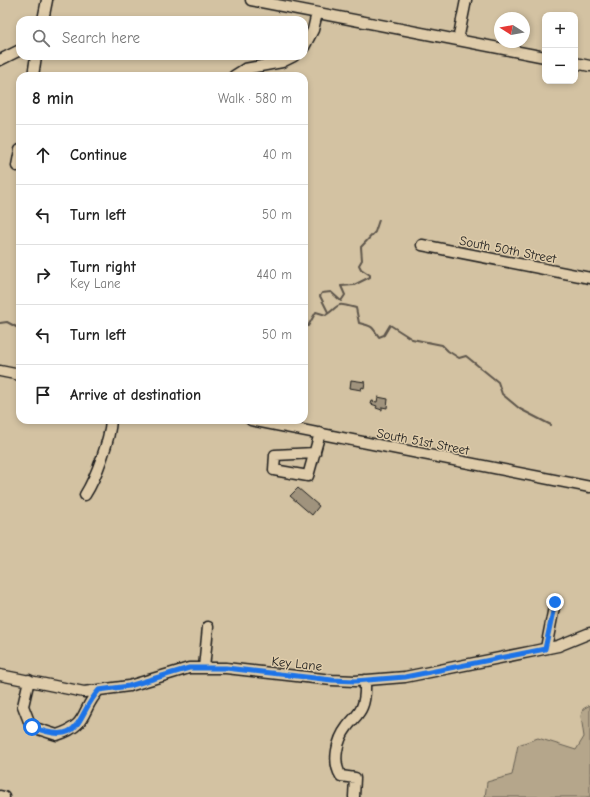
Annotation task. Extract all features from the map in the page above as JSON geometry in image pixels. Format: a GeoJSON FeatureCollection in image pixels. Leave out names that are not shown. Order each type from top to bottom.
{"type":"FeatureCollection","features":[{"type":"Feature","properties":{"kind":"street"},"geometry":{"type":"LineString","coordinates":[[44,16],[47,0]]}},
{"type":"Feature","properties":{"kind":"street"},"geometry":{"type":"LineString","coordinates":[[251,0],[542,56]]}},
{"type":"Feature","properties":{"kind":"street"},"geometry":{"type":"LineString","coordinates":[[458,40],[466,0]]}},
{"type":"Feature","properties":{"kind":"street"},"geometry":{"type":"LineString","coordinates":[[308,39],[313,30],[317,13]]}},
{"type":"Feature","properties":{"kind":"street"},"geometry":{"type":"LineString","coordinates":[[0,60],[16,52]]}},
{"type":"Feature","properties":{"kind":"street"},"geometry":{"type":"LineString","coordinates":[[34,72],[35,60]]}},
{"type":"Feature","properties":{"kind":"street"},"geometry":{"type":"LineString","coordinates":[[240,72],[245,69],[286,60]]}},
{"type":"Feature","properties":{"kind":"street"},"geometry":{"type":"LineString","coordinates":[[578,64],[590,66]]}},
{"type":"Feature","properties":{"kind":"street","name":"South 50th Street"},"geometry":{"type":"LineString","coordinates":[[422,245],[590,278]]}},
{"type":"Feature","properties":{"kind":"street"},"geometry":{"type":"LineString","coordinates":[[0,371],[16,374]]}},
{"type":"Feature","properties":{"kind":"street"},"geometry":{"type":"LineString","coordinates":[[85,495],[94,481],[111,424]]}},
{"type":"Feature","properties":{"kind":"street","name":"South 51st Street"},"geometry":{"type":"LineString","coordinates":[[271,424],[590,487]]}},
{"type":"Feature","properties":{"kind":"street"},"geometry":{"type":"LineString","coordinates":[[315,453],[275,455],[274,470],[308,476],[315,453],[320,434]]}},
{"type":"Feature","properties":{"kind":"street"},"geometry":{"type":"LineString","coordinates":[[546,648],[555,602]]}},
{"type":"Feature","properties":{"kind":"street"},"geometry":{"type":"LineString","coordinates":[[204,668],[208,627]]}},
{"type":"Feature","properties":{"kind":"street","name":"Key Lane"},"geometry":{"type":"LineString","coordinates":[[0,675],[84,692],[129,686],[189,668],[226,668],[332,680],[365,680],[405,677],[546,648],[590,633]]}},
{"type":"Feature","properties":{"kind":"street"},"geometry":{"type":"LineString","coordinates":[[29,680],[23,706],[30,724],[35,728],[57,735],[76,727],[99,690]]}},
{"type":"Feature","properties":{"kind":"street"},"geometry":{"type":"LineString","coordinates":[[354,797],[354,778],[341,776],[337,769],[336,761],[340,738],[362,709],[365,698],[365,680]]}},
{"type":"Feature","properties":{"kind":"street"},"geometry":{"type":"LineString","coordinates":[[0,796],[4,797]]}},
{"type":"Feature","properties":{"kind":"shaded area"},"geometry":{"type":"Polygon","coordinates":[[[590,705],[590,797],[485,797],[487,782],[512,775],[518,745],[538,738],[576,750],[584,737],[581,716],[583,709],[590,705]]]}},
{"type":"Feature","properties":{"kind":"building"},"geometry":{"type":"Polygon","coordinates":[[[351,380],[365,382],[364,388],[362,387],[361,390],[350,388],[351,380]]]}},
{"type":"Feature","properties":{"kind":"building"},"geometry":{"type":"Polygon","coordinates":[[[378,397],[388,399],[387,408],[382,407],[382,410],[371,404],[372,401],[377,402],[378,397]]]}},
{"type":"Feature","properties":{"kind":"building"},"geometry":{"type":"Polygon","coordinates":[[[298,488],[319,506],[312,515],[290,496],[298,488]]]}},
{"type":"Feature","properties":{"kind":"waterway"},"geometry":{"type":"LineString","coordinates":[[308,326],[316,312],[326,315],[328,312],[320,296],[322,293],[331,292],[341,301],[345,295],[341,286],[354,285],[370,277],[370,275],[361,269],[359,265],[362,260],[361,247],[375,232],[379,220]]}},
{"type":"Feature","properties":{"kind":"waterway"},"geometry":{"type":"LineString","coordinates":[[326,315],[339,305],[356,308],[359,323],[371,327],[379,337],[384,335],[390,325],[412,339],[442,345],[459,358],[466,356],[498,382],[502,394],[520,409],[551,425]]}},
{"type":"Feature","properties":{"kind":"waterway"},"geometry":{"type":"LineString","coordinates":[[0,323],[7,322],[16,327]]}},
{"type":"Feature","properties":{"kind":"route"},"geometry":{"type":"LineString","coordinates":[[32,727],[57,735],[67,732],[76,727],[99,690],[129,686],[189,668],[226,668],[332,680],[355,681],[405,677],[545,649],[555,602]]}}]}
